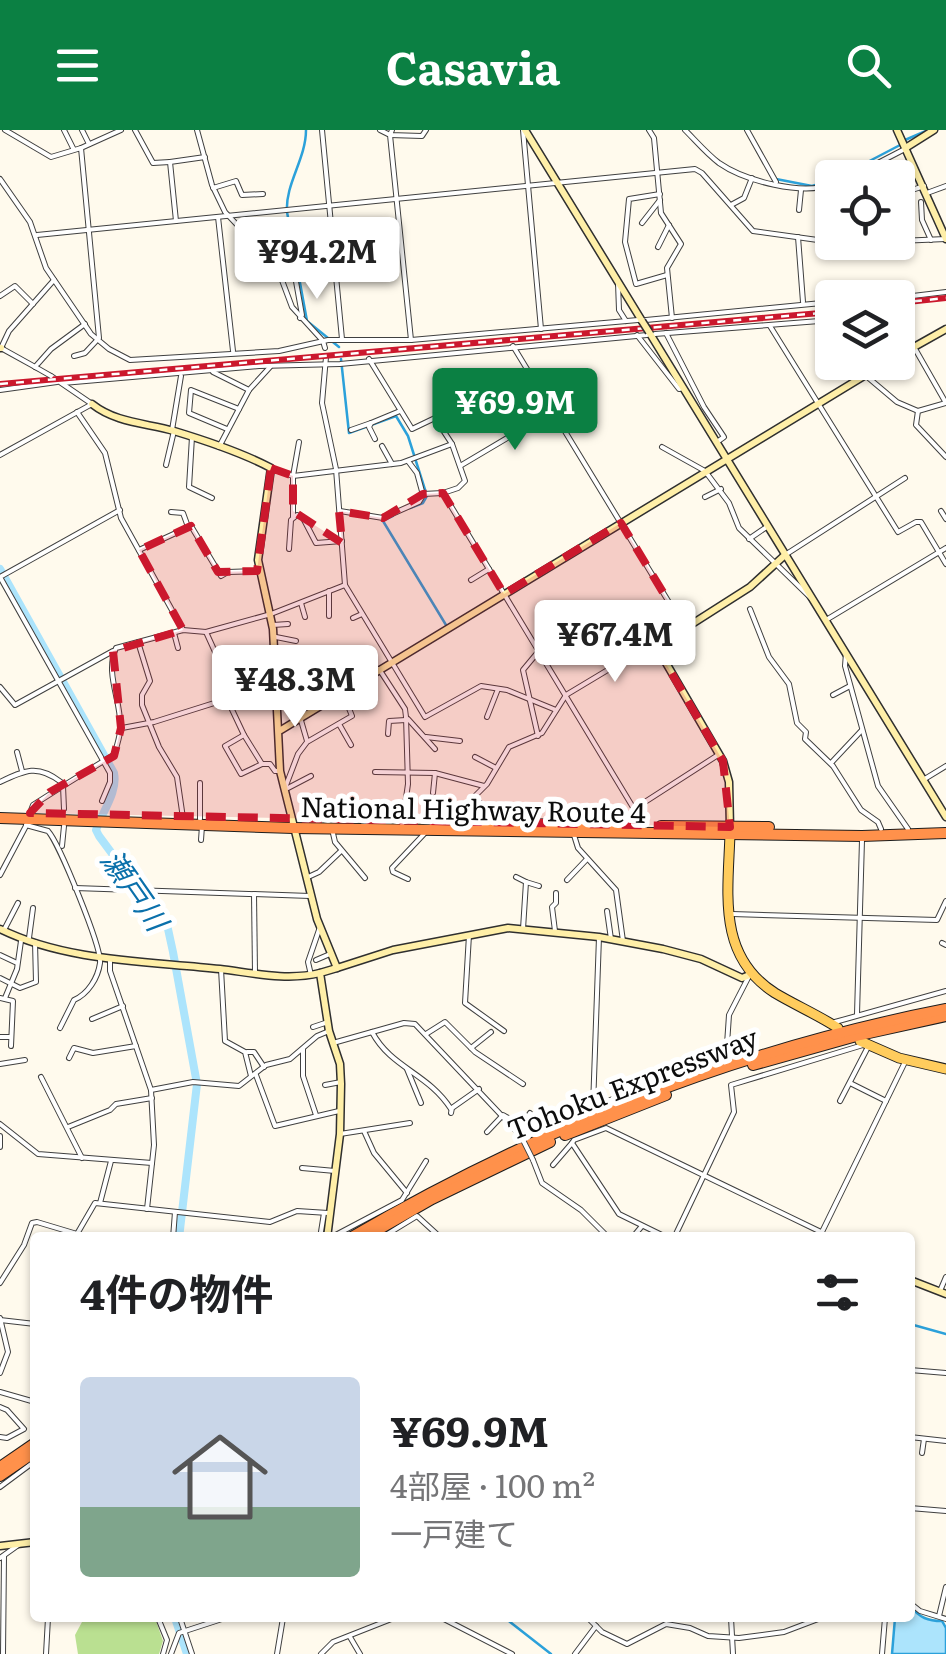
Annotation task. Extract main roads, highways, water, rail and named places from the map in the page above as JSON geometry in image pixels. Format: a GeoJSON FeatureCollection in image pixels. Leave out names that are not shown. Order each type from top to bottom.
{"type":"FeatureCollection","features":[{"type":"Feature","properties":{"kind":"highway","name":"National Highway Route 4"},"geometry":{"type":"LineString","coordinates":[[0,815],[28,819],[292,825],[730,831],[946,829]]}},
{"type":"Feature","properties":{"kind":"highway","name":"National Highway Route 4"},"geometry":{"type":"LineString","coordinates":[[110,819],[183,818],[201,822]]}},
{"type":"Feature","properties":{"kind":"highway","name":"National Highway Route 4"},"geometry":{"type":"LineString","coordinates":[[292,825],[402,826],[428,830],[509,827]]}},
{"type":"Feature","properties":{"kind":"highway","name":"National Highway Route 4"},"geometry":{"type":"LineString","coordinates":[[573,829],[641,826],[862,836],[946,829]]}},
{"type":"Feature","properties":{"kind":"highway"},"geometry":{"type":"LineString","coordinates":[[907,1021],[946,1012]]}},
{"type":"Feature","properties":{"kind":"highway","name":"Tohoku Expressway"},"geometry":{"type":"LineString","coordinates":[[361,1232],[477,1169],[596,1114],[782,1049],[907,1021]]}},
{"type":"Feature","properties":{"kind":"highway","name":"Tohoku Expressway"},"geometry":{"type":"LineString","coordinates":[[375,1232],[496,1167],[626,1110],[740,1069],[907,1021]]}},
{"type":"Feature","properties":{"kind":"highway"},"geometry":{"type":"LineString","coordinates":[[0,1467],[30,1446]]}},
{"type":"Feature","properties":{"kind":"highway"},"geometry":{"type":"LineString","coordinates":[[0,1476],[30,1455]]}},
{"type":"Feature","properties":{"kind":"main road"},"geometry":{"type":"LineString","coordinates":[[730,831],[728,914],[736,948],[750,976],[834,1026]]}},
{"type":"Feature","properties":{"kind":"main road"},"geometry":{"type":"LineString","coordinates":[[865,1044],[906,1060],[946,1069]]}},
{"type":"Feature","properties":{"kind":"water"},"geometry":{"type":"Polygon","coordinates":[[[915,1611],[924,1618],[942,1621],[946,1628],[946,1654],[892,1654],[895,1622],[915,1622],[915,1611]]]}},
{"type":"Feature","properties":{"kind":"waterway"},"geometry":{"type":"LineString","coordinates":[[306,130],[287,212],[307,321],[339,347]]}},
{"type":"Feature","properties":{"kind":"waterway"},"geometry":{"type":"LineString","coordinates":[[905,140],[928,130]]}},
{"type":"Feature","properties":{"kind":"waterway"},"geometry":{"type":"LineString","coordinates":[[871,160],[902,144]]}},
{"type":"Feature","properties":{"kind":"waterway"},"geometry":{"type":"LineString","coordinates":[[776,179],[815,185]]}},
{"type":"Feature","properties":{"kind":"waterway"},"geometry":{"type":"LineString","coordinates":[[341,359],[349,433],[396,416],[408,436],[427,496],[423,503],[410,508]]}},
{"type":"Feature","properties":{"kind":"waterway"},"geometry":{"type":"LineString","coordinates":[[393,516],[383,521],[446,625]]}},
{"type":"Feature","properties":{"kind":"waterway","name":"瀬戸川"},"geometry":{"type":"LineString","coordinates":[[0,569],[114,773],[112,795],[96,830],[168,929],[197,1084],[180,1232]]}},
{"type":"Feature","properties":{"kind":"waterway"},"geometry":{"type":"LineString","coordinates":[[915,1325],[946,1334]]}},
{"type":"Feature","properties":{"kind":"waterway","name":"瀬戸川"},"geometry":{"type":"LineString","coordinates":[[176,1622],[187,1654]]}},
{"type":"Feature","properties":{"kind":"waterway"},"geometry":{"type":"LineString","coordinates":[[510,1622],[551,1654]]}},
{"type":"Feature","properties":{"kind":"railway"},"geometry":{"type":"LineString","coordinates":[[915,301],[946,298]]}},
{"type":"Feature","properties":{"kind":"railway"},"geometry":{"type":"LineString","coordinates":[[0,384],[815,313]]}}]}
